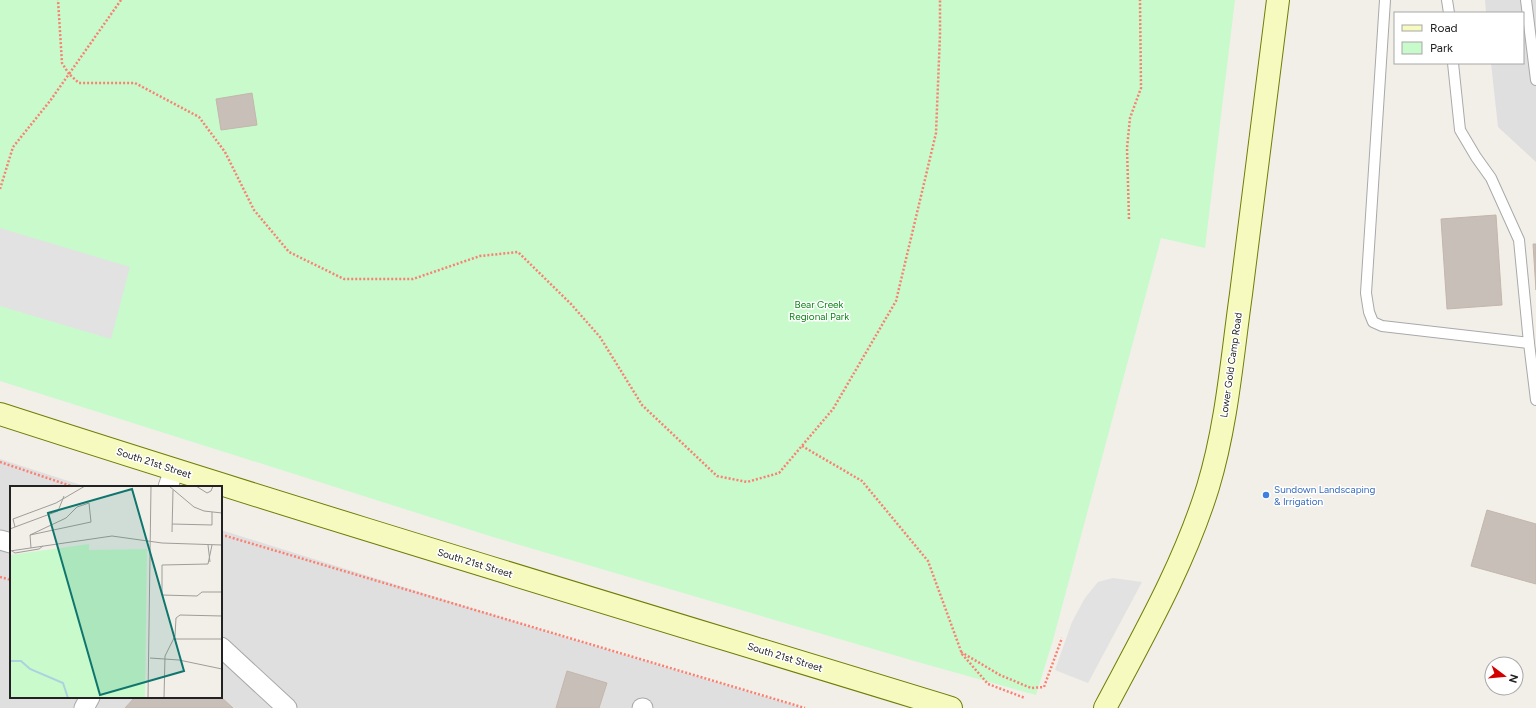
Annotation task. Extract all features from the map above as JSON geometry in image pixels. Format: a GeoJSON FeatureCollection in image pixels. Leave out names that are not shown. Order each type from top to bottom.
{"type":"FeatureCollection","features":[{"type":"Feature","properties":{"kind":"main road","name":"Lower Gold Camp Road"},"geometry":{"type":"LineString","coordinates":[[1105,708],[1160,606],[1184,551],[1208,488],[1218,450],[1230,373],[1278,0]]}},
{"type":"Feature","properties":{"kind":"main road","name":"South 21st Street"},"geometry":{"type":"LineString","coordinates":[[0,414],[171,478],[200,486]]}},
{"type":"Feature","properties":{"kind":"main road","name":"South 21st Street"},"geometry":{"type":"LineString","coordinates":[[222,492],[417,546],[951,708]]}},
{"type":"Feature","properties":{"kind":"street"},"geometry":{"type":"LineString","coordinates":[[0,540],[10,543]]}},
{"type":"Feature","properties":{"kind":"street"},"geometry":{"type":"LineString","coordinates":[[222,647],[270,701],[287,708]]}},
{"type":"Feature","properties":{"kind":"street"},"geometry":{"type":"LineString","coordinates":[[84,708],[89,698]]}},
{"type":"Feature","properties":{"kind":"lane"},"geometry":{"type":"LineString","coordinates":[[1385,0],[1366,293],[1369,312],[1373,322],[1382,326],[1528,343]]}},
{"type":"Feature","properties":{"kind":"lane"},"geometry":{"type":"LineString","coordinates":[[1448,0],[1449,12]]}},
{"type":"Feature","properties":{"kind":"lane"},"geometry":{"type":"LineString","coordinates":[[1526,0],[1536,80]]}},
{"type":"Feature","properties":{"kind":"lane"},"geometry":{"type":"LineString","coordinates":[[1453,64],[1460,130],[1476,157],[1491,178],[1519,240],[1528,343],[1536,400]]}},
{"type":"Feature","properties":{"kind":"path"},"geometry":{"type":"LineString","coordinates":[[58,0],[62,63],[69,74],[79,83],[135,83],[199,117],[225,152],[254,210],[289,252],[344,279],[413,279],[480,256],[518,252],[571,304],[600,338],[642,405],[717,476],[747,482],[779,473],[833,409],[896,301],[936,133],[940,0]]}},
{"type":"Feature","properties":{"kind":"path"},"geometry":{"type":"LineString","coordinates":[[0,189],[13,147],[50,101],[121,0]]}},
{"type":"Feature","properties":{"kind":"path"},"geometry":{"type":"LineString","coordinates":[[1129,219],[1127,148],[1130,118],[1141,88],[1140,0]]}},
{"type":"Feature","properties":{"kind":"path"},"geometry":{"type":"LineString","coordinates":[[802,446],[862,481],[928,561],[959,651],[988,684],[1025,698]]}},
{"type":"Feature","properties":{"kind":"path"},"geometry":{"type":"LineString","coordinates":[[0,462],[71,486]]}},
{"type":"Feature","properties":{"kind":"path"},"geometry":{"type":"LineString","coordinates":[[222,536],[804,708]]}},
{"type":"Feature","properties":{"kind":"path"},"geometry":{"type":"LineString","coordinates":[[0,577],[10,580]]}},
{"type":"Feature","properties":{"kind":"path"},"geometry":{"type":"LineString","coordinates":[[959,651],[1000,675],[1031,688],[1044,687],[1062,638]]}},
{"type":"Feature","properties":{"kind":"shaded area"},"geometry":{"type":"Polygon","coordinates":[[[1485,0],[1536,0],[1536,162],[1498,127],[1491,64],[1524,64],[1524,12],[1486,12],[1485,0]]]}},
{"type":"Feature","properties":{"kind":"shaded area"},"geometry":{"type":"Polygon","coordinates":[[[0,228],[130,267],[111,339],[0,306],[0,228]]]}},
{"type":"Feature","properties":{"kind":"shaded area"},"geometry":{"type":"Polygon","coordinates":[[[0,459],[84,486],[10,486],[10,698],[222,698],[222,530],[554,634],[802,708],[0,708],[0,459]]]}},
{"type":"Feature","properties":{"kind":"shaded area"},"geometry":{"type":"Polygon","coordinates":[[[1113,578],[1142,582],[1088,683],[1055,670],[1072,622],[1085,598],[1098,582],[1113,578]]]}},
{"type":"Feature","properties":{"kind":"green space","name":"Bear Creek Regional Park"},"geometry":{"type":"Polygon","coordinates":[[[0,0],[1235,0],[1205,248],[1161,238],[1053,640],[1036,695],[921,663],[493,537],[0,381],[0,0]]]}},
{"type":"Feature","properties":{"kind":"building"},"geometry":{"type":"Polygon","coordinates":[[[252,93],[257,125],[221,130],[216,99],[252,93]]]}},
{"type":"Feature","properties":{"kind":"building"},"geometry":{"type":"Polygon","coordinates":[[[1496,215],[1502,305],[1447,309],[1441,219],[1496,215]]]}},
{"type":"Feature","properties":{"kind":"building"},"geometry":{"type":"Polygon","coordinates":[[[1533,244],[1536,244],[1536,290],[1533,244]]]}},
{"type":"Feature","properties":{"kind":"building"},"geometry":{"type":"Polygon","coordinates":[[[1487,510],[1536,524],[1536,584],[1471,566],[1487,510]]]}},
{"type":"Feature","properties":{"kind":"building"},"geometry":{"type":"Polygon","coordinates":[[[567,671],[607,683],[599,708],[556,708],[567,671]]]}},
{"type":"Feature","properties":{"kind":"building"},"geometry":{"type":"Polygon","coordinates":[[[134,698],[222,698],[233,708],[125,708],[134,698]]]}},
{"type":"Feature","properties":{"kind":"place","name":"Sundown Landscaping & Irrigation"},"geometry":{"type":"Point","coordinates":[1266,495]}}]}
